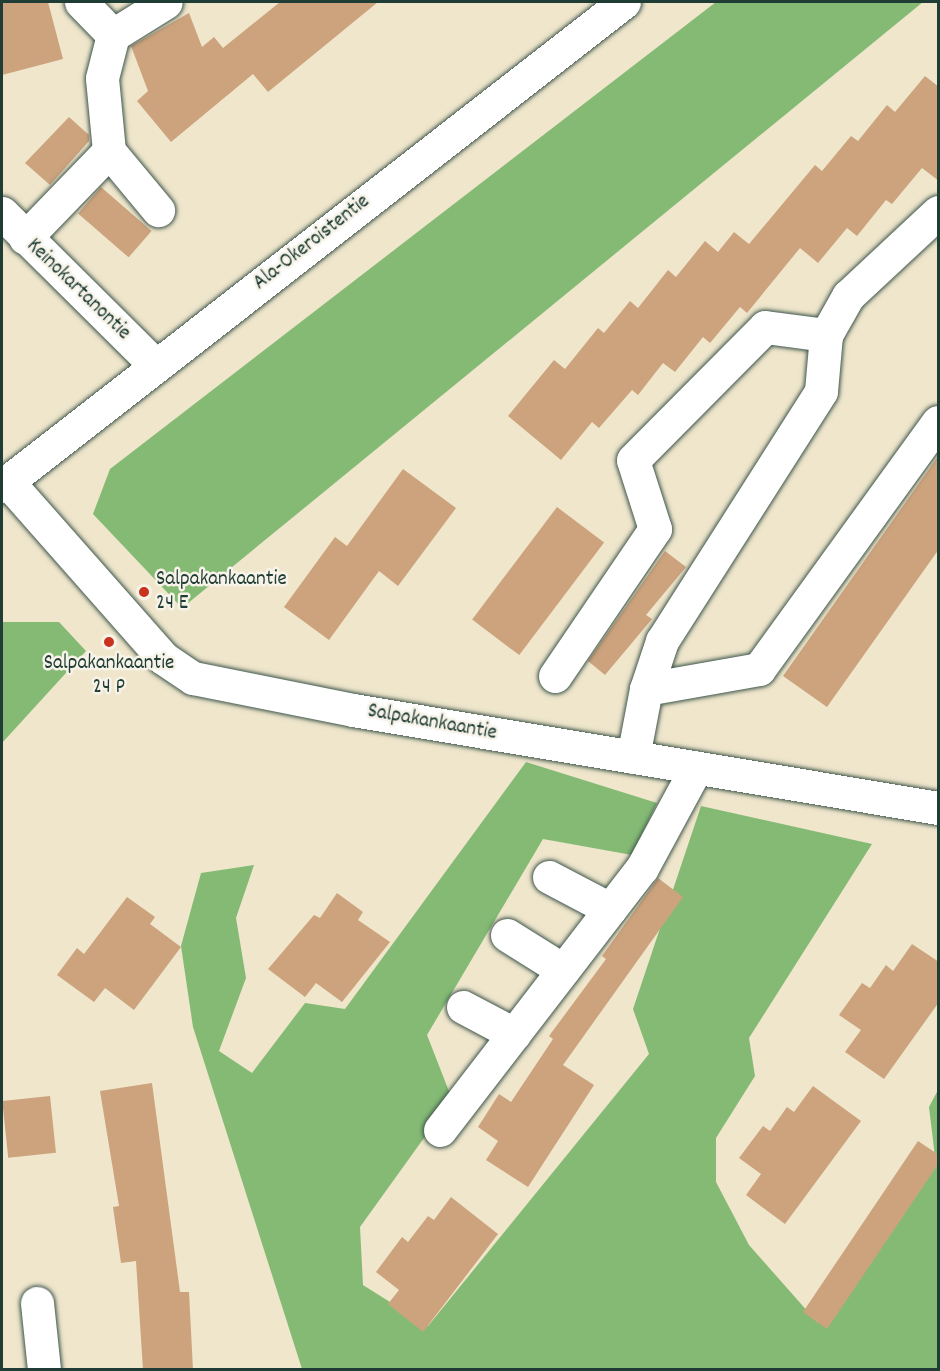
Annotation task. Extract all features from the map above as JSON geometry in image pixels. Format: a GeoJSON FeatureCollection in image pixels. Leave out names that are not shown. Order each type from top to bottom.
{"type":"FeatureCollection","features":[{"type":"Feature","properties":{"kind":"street"},"geometry":{"type":"LineString","coordinates":[[81,2],[113,35]]}},
{"type":"Feature","properties":{"kind":"street"},"geometry":{"type":"LineString","coordinates":[[158,210],[109,151],[102,78],[113,35],[166,2]]}},
{"type":"Feature","properties":{"kind":"street","name":"Ala-Okeroistentie"},"geometry":{"type":"LineString","coordinates":[[5,484],[624,2]]}},
{"type":"Feature","properties":{"kind":"street"},"geometry":{"type":"LineString","coordinates":[[25,238],[109,151]]}},
{"type":"Feature","properties":{"kind":"street"},"geometry":{"type":"LineString","coordinates":[[633,758],[646,689],[662,641],[821,391],[826,335],[848,296],[939,212]]}},
{"type":"Feature","properties":{"kind":"street","name":"Keinokartanontie"},"geometry":{"type":"LineString","coordinates":[[2,213],[156,366]]}},
{"type":"Feature","properties":{"kind":"street"},"geometry":{"type":"LineString","coordinates":[[555,676],[655,529],[633,460],[765,327],[826,335]]}},
{"type":"Feature","properties":{"kind":"street"},"geometry":{"type":"LineString","coordinates":[[646,689],[759,669],[939,422]]}},
{"type":"Feature","properties":{"kind":"street","name":"Salpakankaantie"},"geometry":{"type":"LineString","coordinates":[[5,484],[164,658],[193,678],[633,758],[939,808]]}},
{"type":"Feature","properties":{"kind":"street"},"geometry":{"type":"LineString","coordinates":[[440,1130],[642,868],[696,768]]}},
{"type":"Feature","properties":{"kind":"street"},"geometry":{"type":"LineString","coordinates":[[549,877],[610,909]]}},
{"type":"Feature","properties":{"kind":"street"},"geometry":{"type":"LineString","coordinates":[[507,935],[563,970]]}},
{"type":"Feature","properties":{"kind":"street"},"geometry":{"type":"LineString","coordinates":[[463,1007],[514,1034]]}},
{"type":"Feature","properties":{"kind":"street"},"geometry":{"type":"LineString","coordinates":[[37,1303],[44,1370]]}},
{"type":"Feature","properties":{"kind":"green space"},"geometry":{"type":"Polygon","coordinates":[[[716,2],[923,2],[182,608],[93,514],[110,469],[716,2]]]}},
{"type":"Feature","properties":{"kind":"green space"},"geometry":{"type":"Polygon","coordinates":[[[2,622],[59,622],[86,651],[2,743],[2,622]]]}},
{"type":"Feature","properties":{"kind":"green space"},"geometry":{"type":"Polygon","coordinates":[[[526,762],[657,803],[632,855],[543,839],[427,1035],[452,1099],[360,1227],[363,1285],[428,1326],[649,1054],[633,1009],[701,806],[872,844],[749,1038],[755,1076],[716,1138],[716,1182],[749,1245],[817,1322],[935,1157],[929,1107],[938,1090],[938,1369],[302,1369],[193,1027],[181,946],[201,873],[254,865],[236,918],[246,978],[219,1051],[252,1073],[305,1003],[345,1009],[526,762]]]}},
{"type":"Feature","properties":{"kind":"building"},"geometry":{"type":"Polygon","coordinates":[[[2,2],[48,2],[63,59],[2,75],[2,2]]]}},
{"type":"Feature","properties":{"kind":"building"},"geometry":{"type":"Polygon","coordinates":[[[280,2],[378,2],[268,92],[253,74],[171,142],[137,101],[148,91],[131,46],[189,13],[202,47],[214,37],[223,48],[280,2]]]}},
{"type":"Feature","properties":{"kind":"building"},"geometry":{"type":"Polygon","coordinates":[[[925,76],[939,87],[939,181],[922,168],[892,204],[886,200],[857,236],[847,228],[818,263],[800,248],[747,313],[740,307],[710,343],[703,337],[675,372],[663,363],[638,395],[632,390],[599,428],[592,422],[561,460],[508,416],[554,360],[565,369],[598,328],[604,333],[630,301],[638,308],[668,270],[676,277],[705,241],[718,252],[734,232],[749,244],[815,165],[822,171],[851,136],[858,141],[887,105],[895,112],[925,76]]]}},
{"type":"Feature","properties":{"kind":"building"},"geometry":{"type":"Polygon","coordinates":[[[69,117],[89,135],[89,141],[50,185],[25,163],[69,117]]]}},
{"type":"Feature","properties":{"kind":"building"},"geometry":{"type":"Polygon","coordinates":[[[101,187],[152,231],[129,257],[78,213],[101,187]]]}},
{"type":"Feature","properties":{"kind":"building"},"geometry":{"type":"Polygon","coordinates":[[[939,455],[939,549],[827,707],[783,676],[939,455]]]}},
{"type":"Feature","properties":{"kind":"building"},"geometry":{"type":"Polygon","coordinates":[[[403,469],[456,508],[398,586],[379,571],[329,640],[284,607],[335,537],[347,546],[403,469]]]}},
{"type":"Feature","properties":{"kind":"building"},"geometry":{"type":"Polygon","coordinates":[[[557,507],[604,543],[519,655],[472,620],[557,507]]]}},
{"type":"Feature","properties":{"kind":"building"},"geometry":{"type":"Polygon","coordinates":[[[665,551],[686,567],[646,615],[652,619],[605,675],[588,661],[665,551]]]}},
{"type":"Feature","properties":{"kind":"building"},"geometry":{"type":"Polygon","coordinates":[[[658,878],[683,897],[563,1065],[594,1085],[528,1187],[486,1160],[498,1141],[478,1127],[499,1094],[511,1102],[553,1039],[549,1036],[606,959],[602,956],[658,878]]]}},
{"type":"Feature","properties":{"kind":"building"},"geometry":{"type":"Polygon","coordinates":[[[337,893],[363,912],[358,920],[390,942],[342,1002],[316,983],[305,997],[268,969],[314,915],[320,918],[337,893]]]}},
{"type":"Feature","properties":{"kind":"building"},"geometry":{"type":"Polygon","coordinates":[[[127,897],[155,917],[150,924],[181,947],[134,1010],[105,988],[94,1002],[57,975],[77,948],[84,954],[127,897]]]}},
{"type":"Feature","properties":{"kind":"building"},"geometry":{"type":"Polygon","coordinates":[[[912,944],[939,962],[939,1002],[884,1079],[845,1052],[861,1030],[839,1015],[862,983],[870,988],[886,965],[893,971],[912,944]]]}},
{"type":"Feature","properties":{"kind":"building"},"geometry":{"type":"Polygon","coordinates":[[[152,1083],[180,1292],[189,1292],[193,1370],[143,1370],[136,1261],[121,1263],[113,1207],[119,1206],[100,1091],[152,1083]]]}},
{"type":"Feature","properties":{"kind":"building"},"geometry":{"type":"Polygon","coordinates":[[[813,1086],[861,1121],[785,1224],[746,1195],[761,1174],[739,1158],[763,1126],[770,1131],[787,1107],[794,1112],[813,1086]]]}},
{"type":"Feature","properties":{"kind":"building"},"geometry":{"type":"Polygon","coordinates":[[[50,1096],[56,1153],[8,1158],[2,1101],[50,1096]]]}},
{"type":"Feature","properties":{"kind":"building"},"geometry":{"type":"Polygon","coordinates":[[[918,1141],[939,1155],[939,1163],[827,1329],[803,1312],[918,1141]]]}},
{"type":"Feature","properties":{"kind":"building"},"geometry":{"type":"Polygon","coordinates":[[[451,1197],[498,1234],[423,1332],[388,1304],[399,1290],[376,1272],[402,1237],[408,1242],[428,1216],[434,1220],[451,1197]]]}},
{"type":"Feature","properties":{"kind":"place","name":"Salpakankaantie 24 E"},"geometry":{"type":"Point","coordinates":[144,592]}},
{"type":"Feature","properties":{"kind":"place","name":"Salpakankaantie 24 P"},"geometry":{"type":"Point","coordinates":[109,642]}}]}
